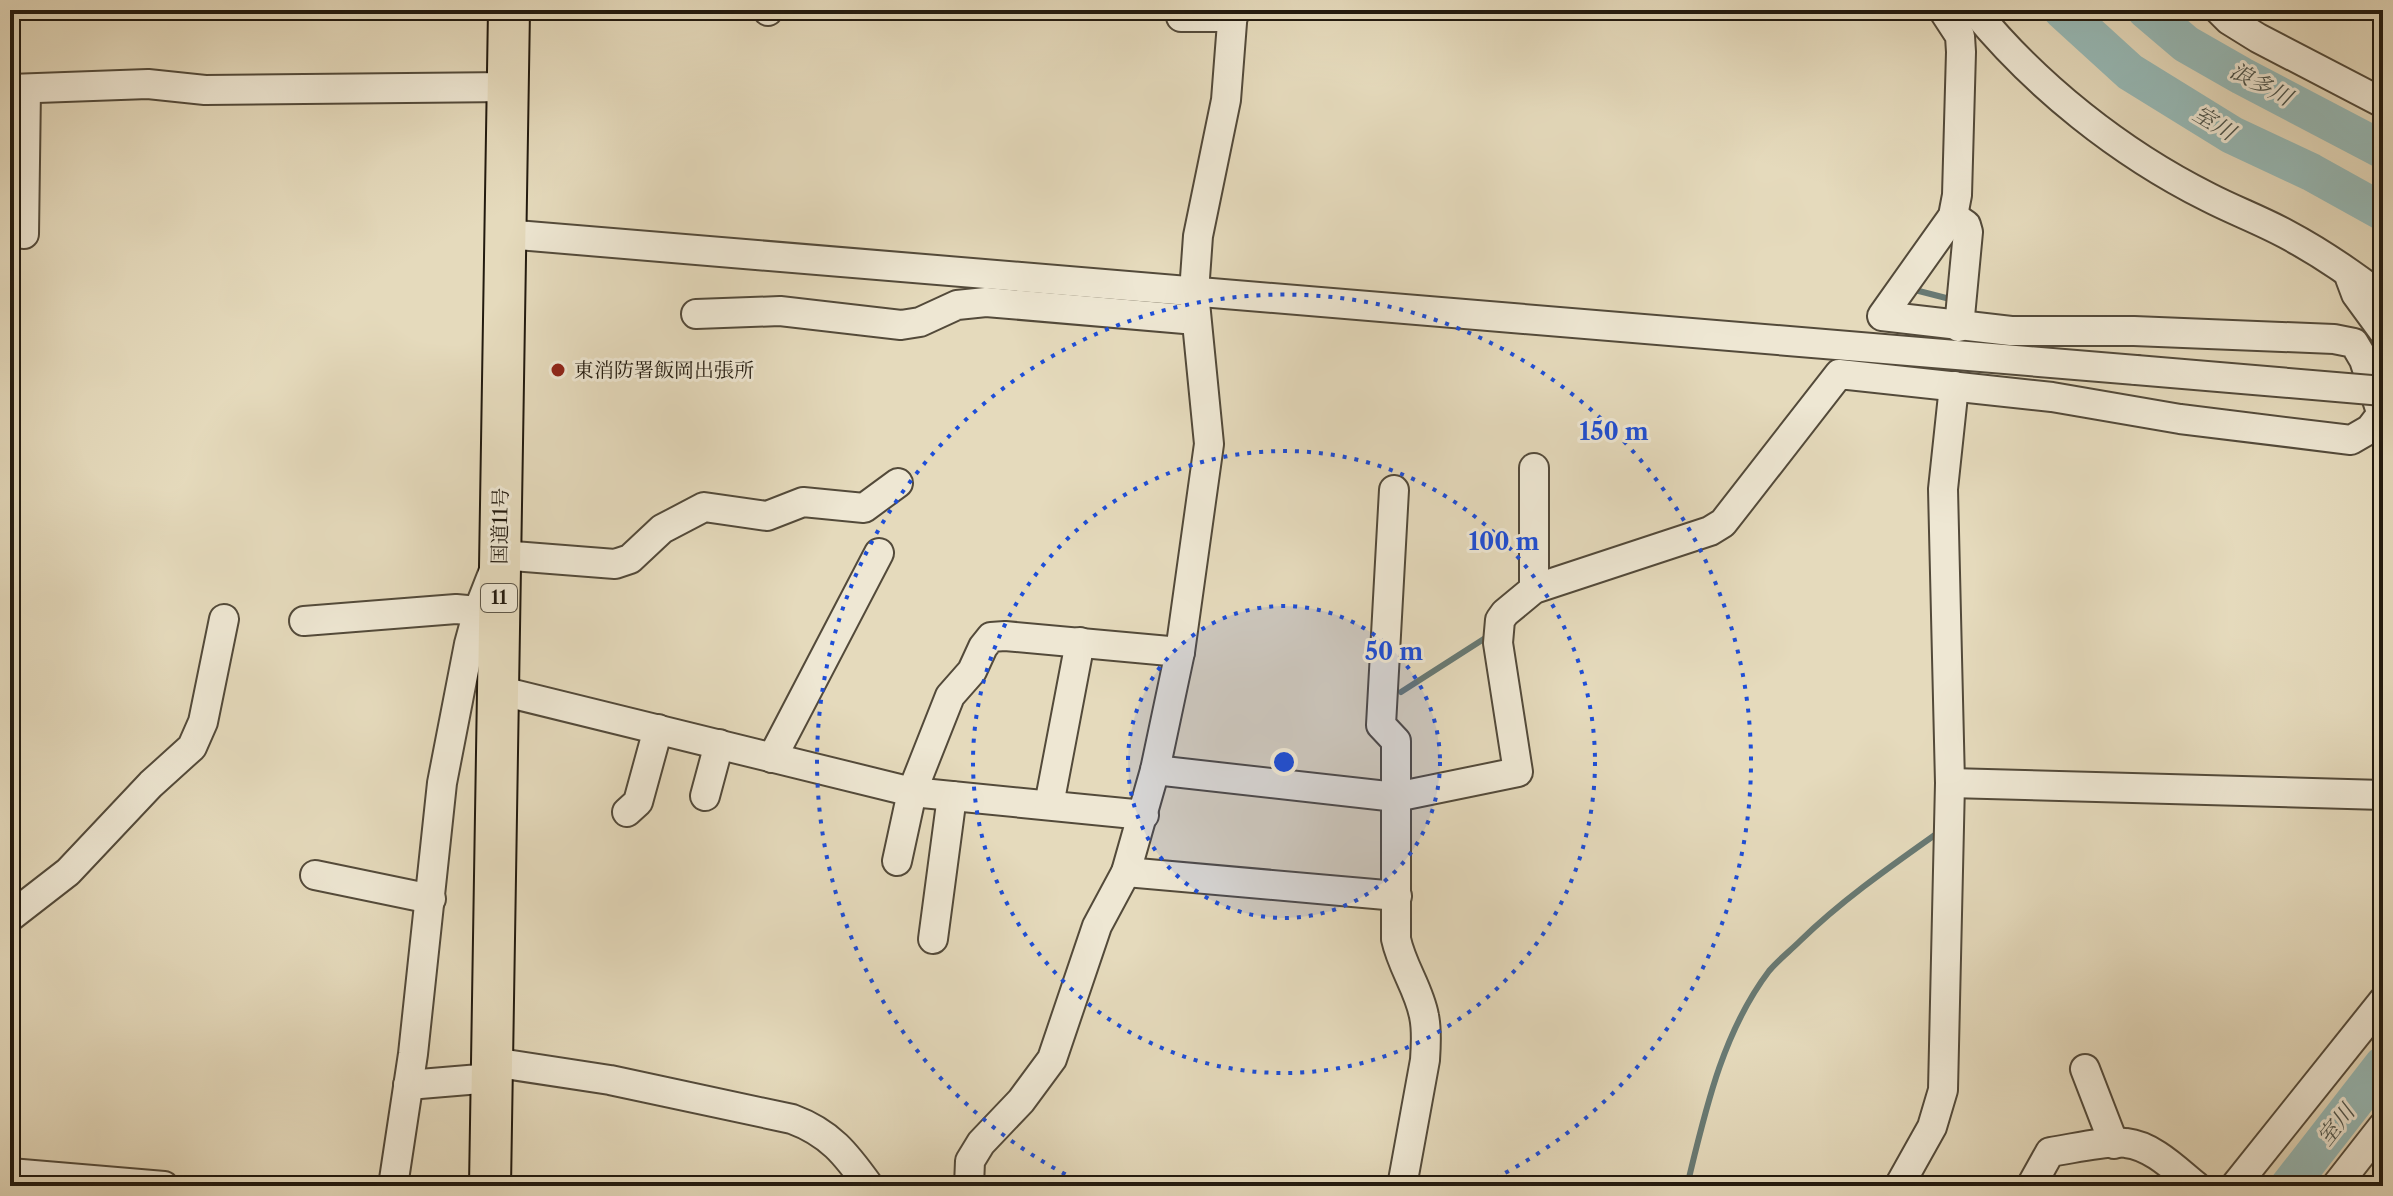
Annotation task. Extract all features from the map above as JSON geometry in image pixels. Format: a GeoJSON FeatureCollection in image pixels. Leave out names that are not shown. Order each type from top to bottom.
{"type":"FeatureCollection","features":[{"type":"Feature","properties":{"kind":"highway","name":"国道11号"},"geometry":{"type":"LineString","coordinates":[[490,1186],[509,10]]}},
{"type":"Feature","properties":{"kind":"street"},"geometry":{"type":"LineString","coordinates":[[969,1186],[970,1161],[981,1143],[1021,1101],[1052,1059],[1063,1032],[1097,926],[1126,872],[1144,815],[1180,652],[1209,444],[1194,292],[1198,236],[1226,100],[1233,13],[1181,17],[1181,10]]}},
{"type":"Feature","properties":{"kind":"street"},"geometry":{"type":"LineString","coordinates":[[1155,770],[1396,797],[1518,772],[1498,643],[1500,620],[1534,589],[1710,531],[1723,523],[1839,374],[2052,397],[2180,419],[2351,440],[2370,429],[2382,405],[2354,343],[2334,339],[2134,331],[2011,331],[1882,316],[1953,216],[1957,195],[1961,52],[1960,36],[1943,10]]}},
{"type":"Feature","properties":{"kind":"street"},"geometry":{"type":"LineString","coordinates":[[1974,10],[2021,61],[2106,132],[2206,197],[2285,233],[2383,298]]}},
{"type":"Feature","properties":{"kind":"street"},"geometry":{"type":"LineString","coordinates":[[2219,10],[2258,38],[2383,103]]}},
{"type":"Feature","properties":{"kind":"street"},"geometry":{"type":"LineString","coordinates":[[24,234],[18,89],[148,84],[205,90],[508,87]]}},
{"type":"Feature","properties":{"kind":"street"},"geometry":{"type":"LineString","coordinates":[[1953,216],[1966,225],[1968,232],[1959,327]]}},
{"type":"Feature","properties":{"kind":"street"},"geometry":{"type":"LineString","coordinates":[[505,234],[2136,370],[2382,405]]}},
{"type":"Feature","properties":{"kind":"street"},"geometry":{"type":"LineString","coordinates":[[2348,272],[2356,294],[2383,331]]}},
{"type":"Feature","properties":{"kind":"street"},"geometry":{"type":"LineString","coordinates":[[696,314],[780,311],[901,325],[920,322],[957,305],[986,302],[1196,320]]}},
{"type":"Feature","properties":{"kind":"street"},"geometry":{"type":"LineString","coordinates":[[1914,382],[1920,321]]}},
{"type":"Feature","properties":{"kind":"street"},"geometry":{"type":"LineString","coordinates":[[1899,1186],[1932,1127],[1943,1090],[1950,783],[1943,489],[1954,386]]}},
{"type":"Feature","properties":{"kind":"street"},"geometry":{"type":"LineString","coordinates":[[1534,468],[1534,589]]}},
{"type":"Feature","properties":{"kind":"street"},"geometry":{"type":"LineString","coordinates":[[393,1186],[431,899],[442,783],[469,644],[500,555],[615,564],[630,559],[662,529],[704,507],[767,516],[803,502],[864,508],[898,483]]}},
{"type":"Feature","properties":{"kind":"street"},"geometry":{"type":"LineString","coordinates":[[1394,490],[1381,725],[1396,741],[1396,939],[1401,961],[1421,1003],[1426,1041],[1402,1186]]}},
{"type":"Feature","properties":{"kind":"street"},"geometry":{"type":"LineString","coordinates":[[772,758],[879,553]]}},
{"type":"Feature","properties":{"kind":"street"},"geometry":{"type":"LineString","coordinates":[[304,621],[456,609],[478,611]]}},
{"type":"Feature","properties":{"kind":"street"},"geometry":{"type":"LineString","coordinates":[[10,917],[68,872],[151,784],[192,747],[203,722],[224,619]]}},
{"type":"Feature","properties":{"kind":"street"},"geometry":{"type":"LineString","coordinates":[[897,861],[912,792],[950,696],[972,671],[991,637],[1180,652]]}},
{"type":"Feature","properties":{"kind":"street"},"geometry":{"type":"LineString","coordinates":[[1049,805],[1080,642]]}},
{"type":"Feature","properties":{"kind":"street"},"geometry":{"type":"LineString","coordinates":[[497,690],[912,792],[1144,815]]}},
{"type":"Feature","properties":{"kind":"street"},"geometry":{"type":"LineString","coordinates":[[627,812],[638,802],[658,729]]}},
{"type":"Feature","properties":{"kind":"street"},"geometry":{"type":"LineString","coordinates":[[705,796],[719,744]]}},
{"type":"Feature","properties":{"kind":"street"},"geometry":{"type":"LineString","coordinates":[[1950,783],[2383,795]]}},
{"type":"Feature","properties":{"kind":"street"},"geometry":{"type":"LineString","coordinates":[[933,939],[952,796]]}},
{"type":"Feature","properties":{"kind":"street"},"geometry":{"type":"LineString","coordinates":[[1126,872],[1397,896]]}},
{"type":"Feature","properties":{"kind":"street"},"geometry":{"type":"LineString","coordinates":[[315,875],[431,899]]}},
{"type":"Feature","properties":{"kind":"street"},"geometry":{"type":"LineString","coordinates":[[2235,1186],[2383,1001]]}},
{"type":"Feature","properties":{"kind":"street"},"geometry":{"type":"LineString","coordinates":[[2085,1069],[2114,1144]]}},
{"type":"Feature","properties":{"kind":"street"},"geometry":{"type":"LineString","coordinates":[[408,1085],[492,1070],[610,1080],[792,1119],[812,1126],[829,1137],[869,1186]]}},
{"type":"Feature","properties":{"kind":"street"},"geometry":{"type":"LineString","coordinates":[[2336,1186],[2383,1126]]}},
{"type":"Feature","properties":{"kind":"street"},"geometry":{"type":"LineString","coordinates":[[2031,1186],[2050,1152],[2125,1142],[2144,1148],[2196,1186]]}},
{"type":"Feature","properties":{"kind":"street"},"geometry":{"type":"LineString","coordinates":[[10,1173],[164,1186]]}},
{"type":"Feature","properties":{"kind":"waterway","name":"室川"},"geometry":{"type":"LineString","coordinates":[[2062,10],[2130,72],[2232,135],[2311,172],[2383,212]]}},
{"type":"Feature","properties":{"kind":"waterway","name":"浪多川"},"geometry":{"type":"LineString","coordinates":[[2146,10],[2186,44],[2383,150]]}},
{"type":"Feature","properties":{"kind":"waterway"},"geometry":{"type":"LineString","coordinates":[[1911,289],[1954,300]]}},
{"type":"Feature","properties":{"kind":"waterway"},"geometry":{"type":"LineString","coordinates":[[1401,692],[1490,635]]}},
{"type":"Feature","properties":{"kind":"waterway"},"geometry":{"type":"LineString","coordinates":[[1687,1186],[1708,1102],[1727,1047],[1739,1020],[1769,971],[1850,897],[1939,832]]}},
{"type":"Feature","properties":{"kind":"waterway","name":"室川"},"geometry":{"type":"LineString","coordinates":[[2289,1186],[2383,1065]]}},
{"type":"Feature","properties":{"kind":"place","name":"東消防署飯岡出張所"},"geometry":{"type":"Point","coordinates":[558,370]}}]}
